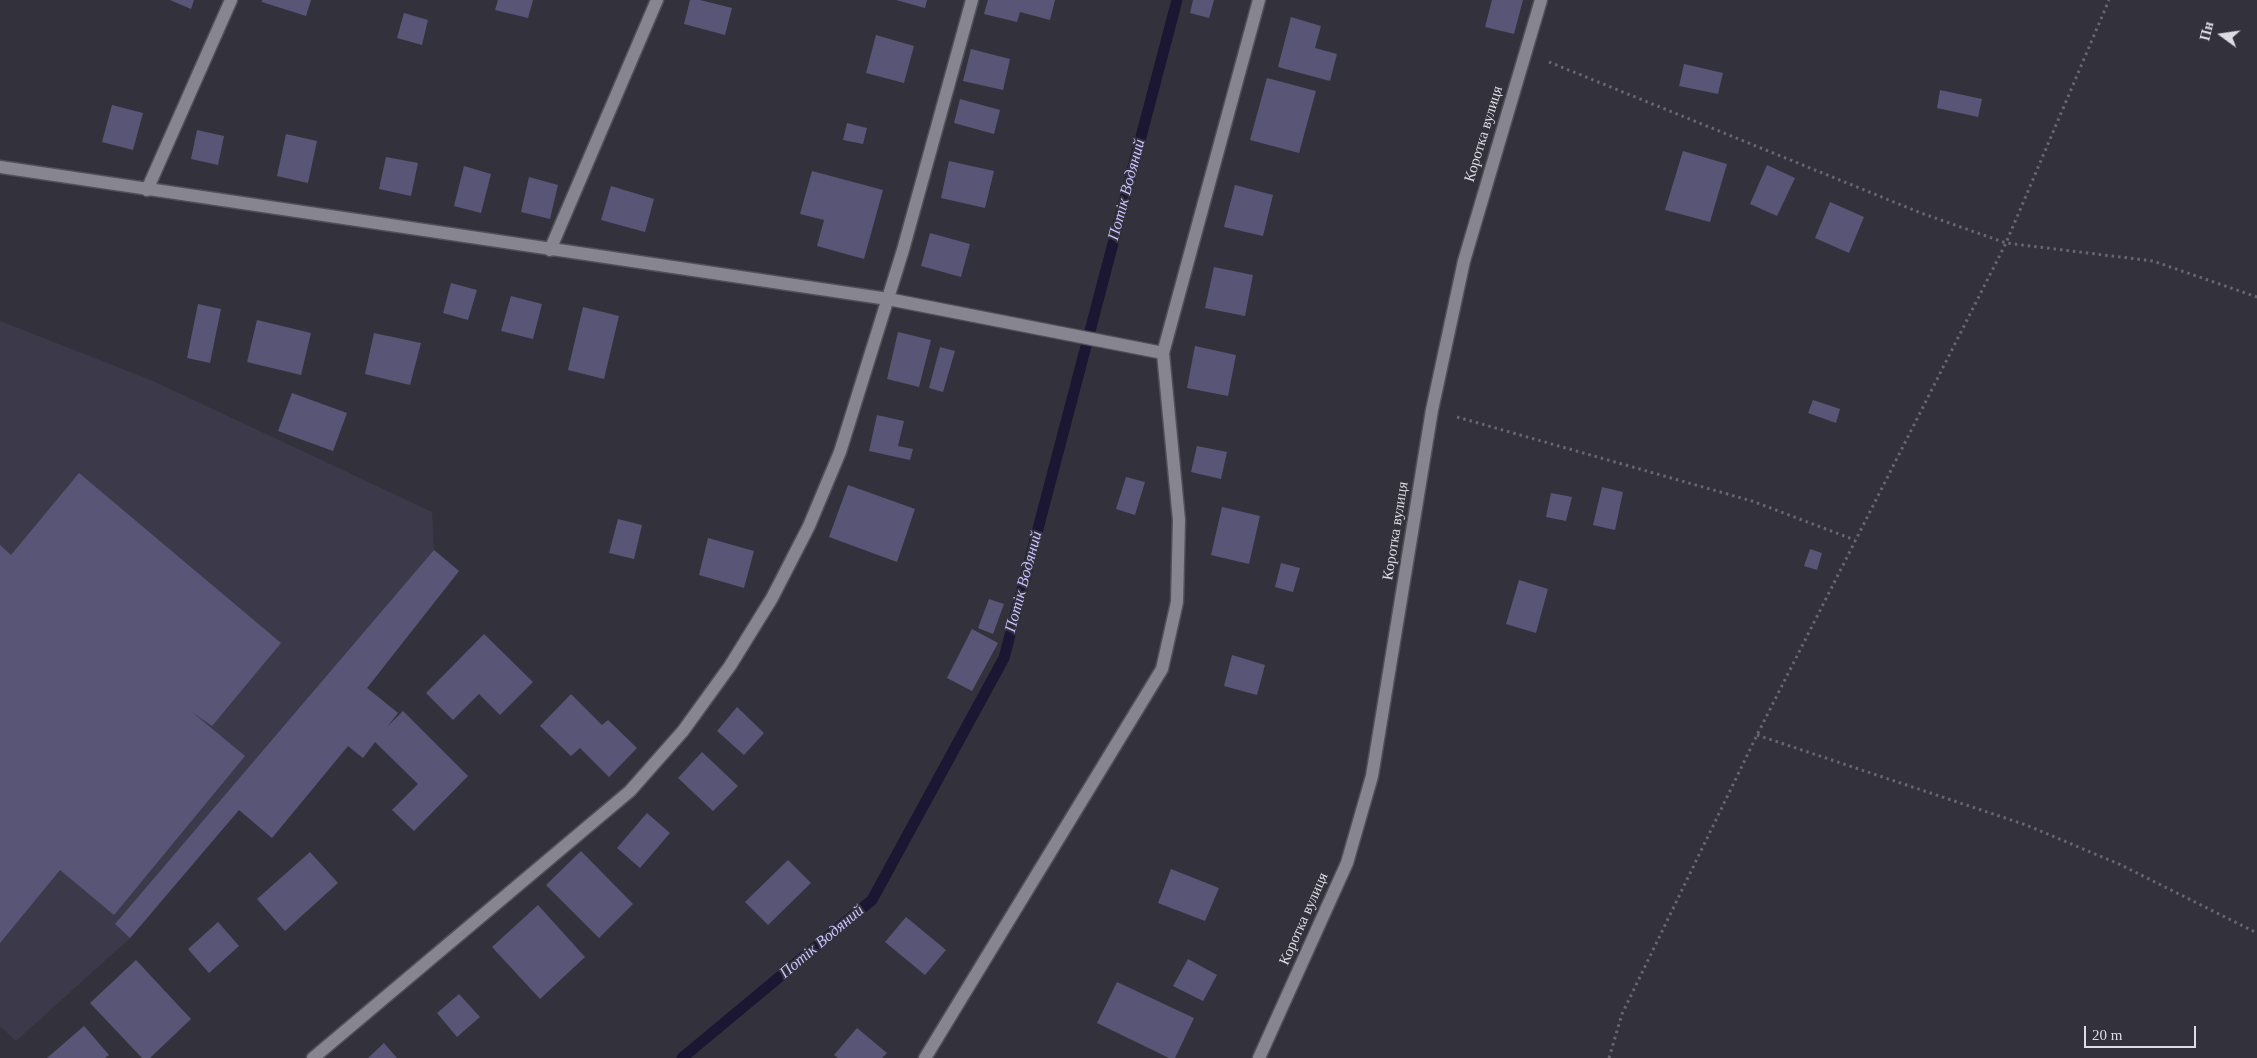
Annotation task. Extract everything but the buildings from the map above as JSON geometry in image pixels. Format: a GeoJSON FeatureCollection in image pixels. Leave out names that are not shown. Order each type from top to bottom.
{"type":"FeatureCollection","features":[{"type":"Feature","properties":{"kind":"street"},"geometry":{"type":"LineString","coordinates":[[147,190],[231,0]]}},
{"type":"Feature","properties":{"kind":"street"},"geometry":{"type":"LineString","coordinates":[[550,250],[657,0]]}},
{"type":"Feature","properties":{"kind":"street"},"geometry":{"type":"LineString","coordinates":[[313,1058],[630,792],[683,731],[730,666],[768,605],[809,526],[840,452],[888,299],[972,0]]}},
{"type":"Feature","properties":{"kind":"street"},"geometry":{"type":"LineString","coordinates":[[925,1058],[1162,669],[1177,602],[1179,520],[1163,353],[1259,0]]}},
{"type":"Feature","properties":{"kind":"street","name":"Коротка вулиця"},"geometry":{"type":"LineString","coordinates":[[1259,1058],[1347,863],[1372,776],[1432,410],[1464,261],[1541,0]]}},
{"type":"Feature","properties":{"kind":"street"},"geometry":{"type":"LineString","coordinates":[[0,167],[888,299],[1163,353]]}},
{"type":"Feature","properties":{"kind":"path"},"geometry":{"type":"LineString","coordinates":[[1608,1058],[1622,1014],[1757,735],[2006,243],[2109,0]]}},
{"type":"Feature","properties":{"kind":"path"},"geometry":{"type":"LineString","coordinates":[[1525,52],[1921,213],[2006,243],[2153,261],[2257,297]]}},
{"type":"Feature","properties":{"kind":"path"},"geometry":{"type":"LineString","coordinates":[[1432,410],[1752,501],[1855,540]]}},
{"type":"Feature","properties":{"kind":"path"},"geometry":{"type":"LineString","coordinates":[[1757,735],[2026,826],[2119,864],[2257,933]]}},
{"type":"Feature","properties":{"kind":"shaded area"},"geometry":{"type":"Polygon","coordinates":[[[0,321],[153,381],[432,512],[434,550],[459,571],[367,688],[398,713],[363,758],[348,746],[272,838],[239,810],[130,938],[16,1041],[0,1026],[0,321]]]}},
{"type":"Feature","properties":{"kind":"waterway","name":"Потік Водяний"},"geometry":{"type":"LineString","coordinates":[[682,1058],[872,900],[1004,658],[1177,0]]}}]}
